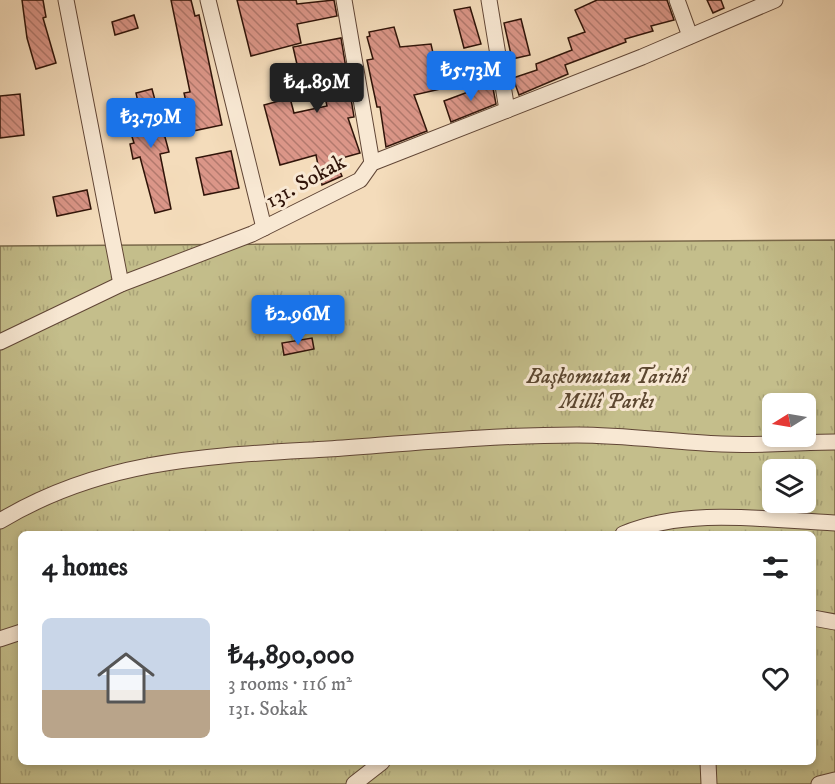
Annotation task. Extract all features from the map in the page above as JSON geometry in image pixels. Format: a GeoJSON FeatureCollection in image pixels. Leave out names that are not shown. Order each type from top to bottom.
{"type":"FeatureCollection","features":[{"type":"Feature","properties":{"kind":"street"},"geometry":{"type":"LineString","coordinates":[[66,0],[121,284]]}},
{"type":"Feature","properties":{"kind":"street"},"geometry":{"type":"LineString","coordinates":[[208,0],[264,228]]}},
{"type":"Feature","properties":{"kind":"street"},"geometry":{"type":"LineString","coordinates":[[344,0],[372,163]]}},
{"type":"Feature","properties":{"kind":"street"},"geometry":{"type":"LineString","coordinates":[[489,0],[507,110]]}},
{"type":"Feature","properties":{"kind":"street"},"geometry":{"type":"LineString","coordinates":[[677,0],[690,36]]}},
{"type":"Feature","properties":{"kind":"street","name":"131. Sokak"},"geometry":{"type":"LineString","coordinates":[[0,342],[121,284],[264,228],[360,180],[372,163],[775,0]]}},
{"type":"Feature","properties":{"kind":"street"},"geometry":{"type":"LineString","coordinates":[[0,521],[69,486],[122,470],[158,463],[233,455],[472,437],[579,435],[723,444],[835,442]]}},
{"type":"Feature","properties":{"kind":"street"},"geometry":{"type":"LineString","coordinates":[[631,531],[699,518],[783,527],[835,523]]}},
{"type":"Feature","properties":{"kind":"street"},"geometry":{"type":"LineString","coordinates":[[816,619],[835,622]]}},
{"type":"Feature","properties":{"kind":"street"},"geometry":{"type":"LineString","coordinates":[[0,639],[18,633]]}},
{"type":"Feature","properties":{"kind":"street"},"geometry":{"type":"LineString","coordinates":[[354,784],[378,765]]}},
{"type":"Feature","properties":{"kind":"street"},"geometry":{"type":"LineString","coordinates":[[708,765],[709,784]]}},
{"type":"Feature","properties":{"kind":"street"},"geometry":{"type":"LineString","coordinates":[[819,784],[835,780]]}},
{"type":"Feature","properties":{"kind":"green space","name":"Başkomutan Tarihî Millî Parkı"},"geometry":{"type":"Polygon","coordinates":[[[835,240],[835,784],[0,784],[0,246],[835,240]]]}},
{"type":"Feature","properties":{"kind":"building"},"geometry":{"type":"Polygon","coordinates":[[[22,0],[43,0],[46,17],[43,18],[56,63],[36,69],[27,38],[22,0]]]}},
{"type":"Feature","properties":{"kind":"building"},"geometry":{"type":"Polygon","coordinates":[[[171,0],[191,0],[195,16],[199,15],[222,125],[193,131],[184,93],[190,92],[171,0]]]}},
{"type":"Feature","properties":{"kind":"building"},"geometry":{"type":"Polygon","coordinates":[[[237,0],[296,0],[297,4],[334,0],[337,16],[297,24],[301,43],[251,56],[237,0]]]}},
{"type":"Feature","properties":{"kind":"building"},"geometry":{"type":"Polygon","coordinates":[[[597,0],[667,0],[674,20],[651,26],[653,31],[625,39],[626,42],[565,65],[568,74],[519,95],[513,78],[537,70],[536,64],[572,50],[568,38],[585,32],[575,10],[597,0]]]}},
{"type":"Feature","properties":{"kind":"building"},"geometry":{"type":"Polygon","coordinates":[[[707,0],[721,0],[724,8],[713,13],[707,0]]]}},
{"type":"Feature","properties":{"kind":"building"},"geometry":{"type":"Polygon","coordinates":[[[470,7],[481,44],[464,48],[454,10],[470,7]]]}},
{"type":"Feature","properties":{"kind":"building"},"geometry":{"type":"Polygon","coordinates":[[[134,15],[138,28],[115,35],[112,22],[134,15]]]}},
{"type":"Feature","properties":{"kind":"building"},"geometry":{"type":"Polygon","coordinates":[[[521,19],[530,55],[512,59],[504,23],[521,19]]]}},
{"type":"Feature","properties":{"kind":"building"},"geometry":{"type":"Polygon","coordinates":[[[394,27],[400,47],[431,44],[435,62],[457,58],[459,71],[442,74],[445,88],[414,95],[427,131],[386,147],[380,107],[377,107],[367,60],[373,59],[367,37],[370,36],[369,32],[394,27]]]}},
{"type":"Feature","properties":{"kind":"building"},"geometry":{"type":"Polygon","coordinates":[[[341,38],[354,117],[348,118],[360,153],[335,160],[342,176],[322,185],[316,155],[280,165],[264,105],[290,98],[294,113],[327,106],[319,69],[299,73],[293,47],[341,38]]]}},
{"type":"Feature","properties":{"kind":"building"},"geometry":{"type":"Polygon","coordinates":[[[492,83],[496,104],[451,122],[444,101],[492,83]]]}},
{"type":"Feature","properties":{"kind":"building"},"geometry":{"type":"Polygon","coordinates":[[[152,89],[169,152],[160,154],[171,209],[155,213],[140,157],[133,159],[130,144],[134,143],[128,124],[142,120],[136,93],[152,89]]]}},
{"type":"Feature","properties":{"kind":"building"},"geometry":{"type":"Polygon","coordinates":[[[20,94],[24,135],[0,138],[0,96],[20,94]]]}},
{"type":"Feature","properties":{"kind":"building"},"geometry":{"type":"Polygon","coordinates":[[[231,151],[239,188],[204,195],[196,158],[231,151]]]}},
{"type":"Feature","properties":{"kind":"building"},"geometry":{"type":"Polygon","coordinates":[[[87,190],[91,209],[57,216],[53,197],[87,190]]]}},
{"type":"Feature","properties":{"kind":"building"},"geometry":{"type":"Polygon","coordinates":[[[312,338],[314,349],[284,355],[282,343],[312,338]]]}}]}
